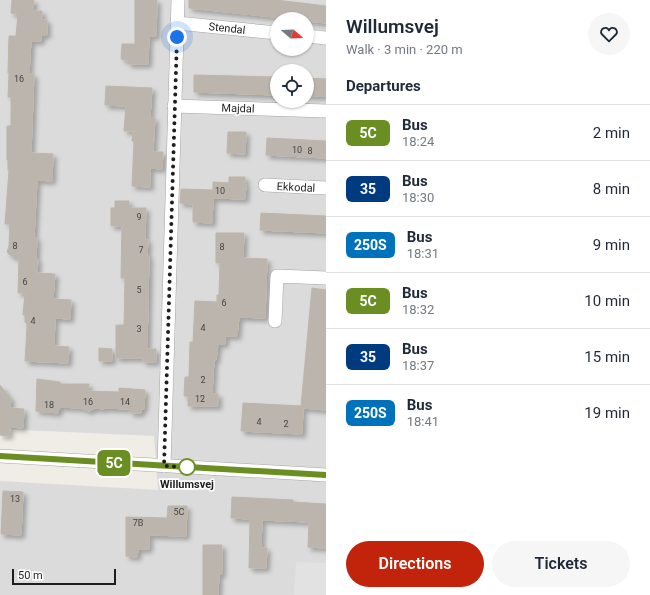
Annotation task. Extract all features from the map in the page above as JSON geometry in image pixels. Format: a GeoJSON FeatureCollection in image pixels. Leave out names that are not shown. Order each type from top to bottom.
{"type":"FeatureCollection","features":[{"type":"Feature","properties":{"kind":"street"},"geometry":{"type":"LineString","coordinates":[[164,466],[178,0]]}},
{"type":"Feature","properties":{"kind":"street","name":"Stendal"},"geometry":{"type":"LineString","coordinates":[[177,23],[270,32]]}},
{"type":"Feature","properties":{"kind":"street"},"geometry":{"type":"LineString","coordinates":[[314,37],[326,38]]}},
{"type":"Feature","properties":{"kind":"street","name":"Majdal"},"geometry":{"type":"LineString","coordinates":[[174,106],[326,111]]}},
{"type":"Feature","properties":{"kind":"street","name":"Ekkodal"},"geometry":{"type":"LineString","coordinates":[[265,185],[326,188]]}},
{"type":"Feature","properties":{"kind":"street"},"geometry":{"type":"LineString","coordinates":[[275,321],[277,276],[326,278]]}},
{"type":"Feature","properties":{"kind":"street"},"geometry":{"type":"LineString","coordinates":[[0,456],[326,475]]}},
{"type":"Feature","properties":{"kind":"shaded area"},"geometry":{"type":"Polygon","coordinates":[[[0,0],[326,0],[326,595],[0,595],[0,481],[158,490],[154,436],[0,429],[0,0]]]}},
{"type":"Feature","properties":{"kind":"shaded area"},"geometry":{"type":"Polygon","coordinates":[[[296,562],[326,563],[326,595],[294,595],[296,562]]]}},
{"type":"Feature","properties":{"kind":"building"},"geometry":{"type":"Polygon","coordinates":[[[12,0],[34,0],[33,11],[42,11],[42,20],[47,20],[47,35],[41,35],[41,41],[31,41],[29,74],[34,74],[31,153],[53,154],[52,181],[37,180],[34,238],[37,238],[37,273],[55,274],[53,299],[71,300],[70,319],[55,318],[54,346],[69,347],[68,363],[25,361],[27,324],[25,322],[25,315],[23,315],[25,293],[18,293],[19,259],[14,258],[14,256],[7,252],[9,246],[10,224],[5,224],[9,170],[7,160],[7,126],[11,126],[11,97],[8,97],[9,36],[16,36],[18,14],[11,13],[12,0]]]}},
{"type":"Feature","properties":{"kind":"building"},"geometry":{"type":"Polygon","coordinates":[[[135,0],[157,0],[156,36],[149,36],[148,64],[128,64],[128,60],[121,59],[122,44],[135,44],[135,0]]]}},
{"type":"Feature","properties":{"kind":"building"},"geometry":{"type":"Polygon","coordinates":[[[189,0],[276,0],[326,6],[326,23],[314,22],[314,12],[270,12],[270,17],[189,8],[189,0]]]}},
{"type":"Feature","properties":{"kind":"building"},"geometry":{"type":"Polygon","coordinates":[[[194,75],[270,77],[270,95],[194,92],[194,75]]]}},
{"type":"Feature","properties":{"kind":"building"},"geometry":{"type":"Polygon","coordinates":[[[314,78],[326,79],[326,96],[314,96],[314,78]]]}},
{"type":"Feature","properties":{"kind":"building"},"geometry":{"type":"Polygon","coordinates":[[[106,86],[152,88],[150,118],[155,118],[153,152],[163,152],[162,169],[150,168],[150,187],[132,186],[133,131],[124,131],[126,106],[105,105],[106,86]]]}},
{"type":"Feature","properties":{"kind":"building"},"geometry":{"type":"Polygon","coordinates":[[[228,132],[246,132],[245,154],[227,153],[228,132]]]}},
{"type":"Feature","properties":{"kind":"building"},"geometry":{"type":"Polygon","coordinates":[[[267,138],[326,141],[326,158],[266,155],[267,138]]]}},
{"type":"Feature","properties":{"kind":"building"},"geometry":{"type":"Polygon","coordinates":[[[229,177],[245,177],[245,199],[213,198],[212,223],[193,222],[193,204],[180,203],[181,189],[213,190],[213,182],[229,183],[229,177]]]}},
{"type":"Feature","properties":{"kind":"building"},"geometry":{"type":"Polygon","coordinates":[[[115,201],[129,201],[129,208],[146,208],[145,240],[148,240],[147,256],[149,256],[147,349],[156,349],[156,362],[143,362],[143,358],[116,358],[116,325],[124,325],[125,278],[121,278],[122,226],[111,226],[111,208],[115,208],[115,201]]]}},
{"type":"Feature","properties":{"kind":"building"},"geometry":{"type":"Polygon","coordinates":[[[261,213],[326,216],[326,233],[260,230],[261,213]]]}},
{"type":"Feature","properties":{"kind":"building"},"geometry":{"type":"Polygon","coordinates":[[[216,233],[244,233],[243,258],[267,259],[265,318],[239,317],[237,336],[225,336],[225,344],[218,344],[216,360],[214,360],[212,394],[218,394],[218,406],[188,406],[188,396],[184,396],[185,377],[189,377],[190,342],[193,342],[195,301],[217,302],[217,295],[219,295],[220,263],[216,263],[216,233]]]}},
{"type":"Feature","properties":{"kind":"building"},"geometry":{"type":"Polygon","coordinates":[[[312,288],[326,290],[326,410],[303,408],[302,434],[241,431],[243,403],[301,406],[312,288]]]}},
{"type":"Feature","properties":{"kind":"building"},"geometry":{"type":"Polygon","coordinates":[[[99,348],[112,349],[112,361],[99,361],[99,348]]]}},
{"type":"Feature","properties":{"kind":"building"},"geometry":{"type":"Polygon","coordinates":[[[37,379],[60,382],[60,384],[89,384],[88,391],[119,392],[119,388],[145,390],[144,409],[141,409],[141,413],[130,413],[131,409],[95,408],[89,411],[80,408],[59,407],[58,413],[36,411],[37,379]]]}},
{"type":"Feature","properties":{"kind":"building"},"geometry":{"type":"Polygon","coordinates":[[[0,385],[11,399],[10,408],[24,409],[23,428],[10,427],[9,436],[0,435],[0,385]]]}},
{"type":"Feature","properties":{"kind":"building"},"geometry":{"type":"Polygon","coordinates":[[[3,491],[23,492],[21,535],[1,534],[3,491]]]}},
{"type":"Feature","properties":{"kind":"building"},"geometry":{"type":"Polygon","coordinates":[[[232,497],[293,500],[293,502],[326,504],[326,548],[308,547],[309,522],[262,520],[261,548],[267,548],[266,568],[249,568],[250,519],[231,518],[232,497]]]}},
{"type":"Feature","properties":{"kind":"building"},"geometry":{"type":"Polygon","coordinates":[[[168,506],[187,506],[186,536],[149,535],[149,549],[138,549],[137,557],[126,556],[126,517],[167,518],[168,506]]]}},
{"type":"Feature","properties":{"kind":"building"},"geometry":{"type":"Polygon","coordinates":[[[203,545],[222,545],[222,574],[219,574],[218,595],[203,595],[203,545]]]}},
{"type":"Feature","properties":{"kind":"bus line","name":"5C"},"geometry":{"type":"LineString","coordinates":[[0,456],[326,475]]}},
{"type":"Feature","properties":{"kind":"place","name":"Willumsvej"},"geometry":{"type":"Point","coordinates":[187,467]}},
{"type":"Feature","properties":{"kind":"route"},"geometry":{"type":"LineString","coordinates":[[177,37],[164,466],[187,467]]}}]}
